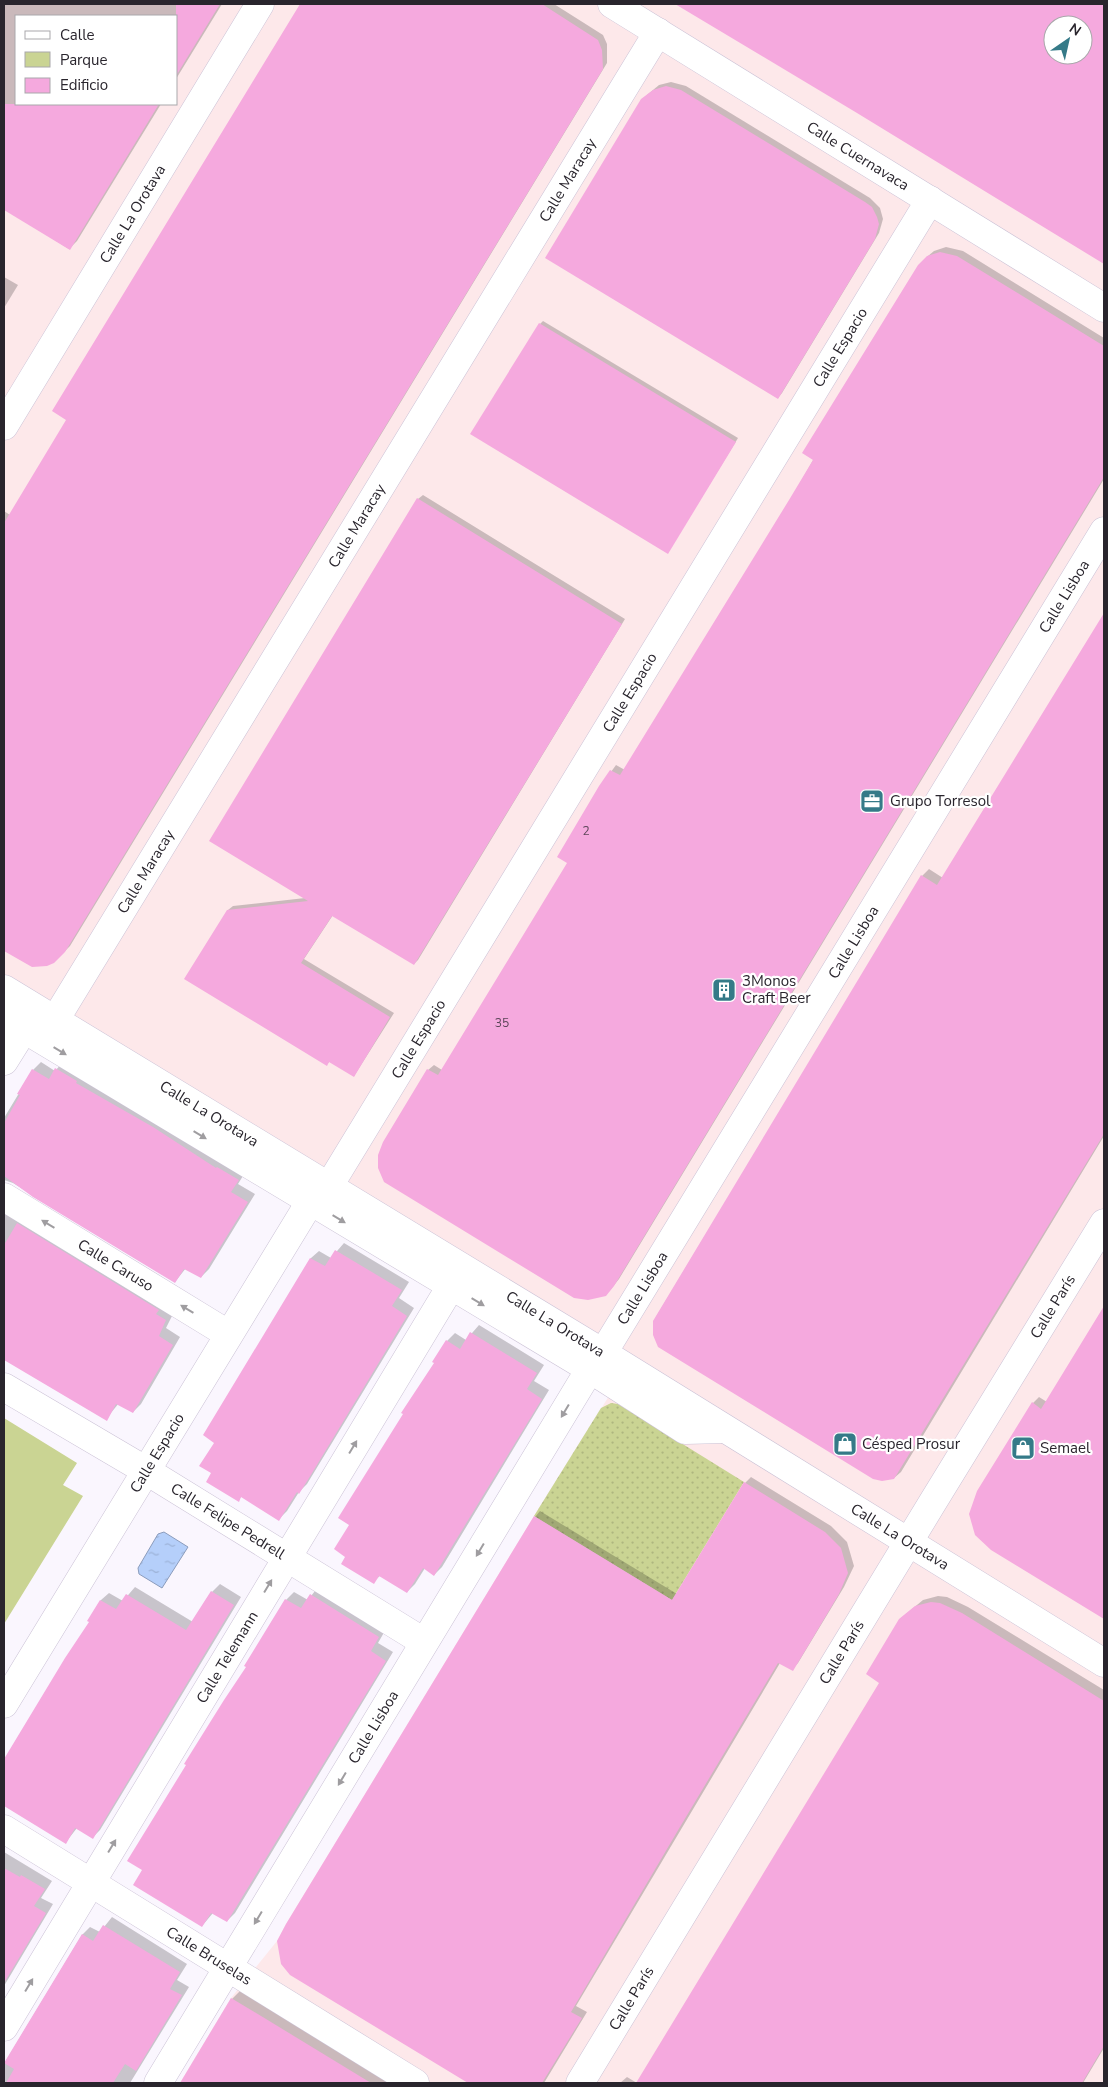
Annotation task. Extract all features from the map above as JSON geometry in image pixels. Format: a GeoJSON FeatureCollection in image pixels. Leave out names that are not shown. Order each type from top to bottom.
{"type":"FeatureCollection","features":[{"type":"Feature","properties":{"kind":"street","name":"Calle La Orotava"},"geometry":{"type":"LineString","coordinates":[[4,426],[260,4]]}},
{"type":"Feature","properties":{"kind":"street","name":"Calle Cuernavaca"},"geometry":{"type":"LineString","coordinates":[[612,4],[1104,308]]}},
{"type":"Feature","properties":{"kind":"street","name":"Calle Maracay"},"geometry":{"type":"LineString","coordinates":[[55,1020],[658,32]]}},
{"type":"Feature","properties":{"kind":"street","name":"Calle Espacio"},"geometry":{"type":"LineString","coordinates":[[4,1704],[228,1334],[320,1194],[930,200]]}},
{"type":"Feature","properties":{"kind":"street","name":"Calle Lisboa"},"geometry":{"type":"LineString","coordinates":[[158,2083],[424,1642],[1104,531]]}},
{"type":"Feature","properties":{"kind":"street","name":"Calle La Orotava"},"geometry":{"type":"LineString","coordinates":[[4,989],[55,1020],[320,1194],[597,1361],[685,1430],[724,1429],[1104,1663]]}},
{"type":"Feature","properties":{"kind":"street"},"geometry":{"type":"LineString","coordinates":[[4,1061],[14,1023],[320,1194],[451,1286],[597,1361]]}},
{"type":"Feature","properties":{"kind":"street","name":"Calle Caruso"},"geometry":{"type":"LineString","coordinates":[[4,1197],[228,1334]]}},
{"type":"Feature","properties":{"kind":"street","name":"Calle París"},"geometry":{"type":"LineString","coordinates":[[580,2083],[1104,1223]]}},
{"type":"Feature","properties":{"kind":"street","name":"Calle Telemann"},"geometry":{"type":"LineString","coordinates":[[4,2027],[451,1286]]}},
{"type":"Feature","properties":{"kind":"street","name":"Calle Felipe Pedrell"},"geometry":{"type":"LineString","coordinates":[[4,1387],[145,1470],[424,1642]]}},
{"type":"Feature","properties":{"kind":"street","name":"Calle Bruselas"},"geometry":{"type":"LineString","coordinates":[[4,1829],[415,2083]]}},
{"type":"Feature","properties":{"kind":"shaded area"},"geometry":{"type":"Polygon","coordinates":[[[4,4],[1104,4],[1104,2083],[180,2083],[231,1998],[277,1941],[534,1516],[619,1380],[4,1003],[4,4]]]}},
{"type":"Feature","properties":{"kind":"green space"},"geometry":{"type":"Polygon","coordinates":[[[611,1403],[618,1404],[744,1482],[672,1600],[534,1516],[601,1408],[611,1403]]]}},
{"type":"Feature","properties":{"kind":"green space"},"geometry":{"type":"Polygon","coordinates":[[[4,1418],[77,1463],[63,1485],[83,1496],[4,1624],[4,1418]]]}},
{"type":"Feature","properties":{"kind":"water"},"geometry":{"type":"Polygon","coordinates":[[[164,1532],[188,1547],[162,1588],[139,1574],[138,1568],[158,1534],[164,1532]]]}},
{"type":"Feature","properties":{"kind":"building"},"geometry":{"type":"Polygon","coordinates":[[[176,4],[220,4],[178,73],[178,15],[176,15],[176,4]]]}},
{"type":"Feature","properties":{"kind":"building"},"geometry":{"type":"Polygon","coordinates":[[[300,4],[542,4],[598,40],[602,50],[603,69],[65,952],[54,963],[47,966],[32,967],[4,951],[4,523],[66,420],[52,411],[300,4]]]}},
{"type":"Feature","properties":{"kind":"building"},"geometry":{"type":"Polygon","coordinates":[[[675,4],[1104,4],[1104,264],[857,113],[675,4]]]}},
{"type":"Feature","properties":{"kind":"building"},"geometry":{"type":"Polygon","coordinates":[[[666,86],[681,90],[865,202],[872,207],[877,217],[879,224],[875,239],[778,399],[545,258],[641,99],[653,90],[666,86]]]}},
{"type":"Feature","properties":{"kind":"building"},"geometry":{"type":"Polygon","coordinates":[[[4,104],[158,105],[70,250],[4,210],[4,104]]]}},
{"type":"Feature","properties":{"kind":"building"},"geometry":{"type":"Polygon","coordinates":[[[940,252],[957,256],[1104,346],[1104,477],[614,1286],[606,1296],[588,1300],[574,1298],[384,1182],[378,1168],[378,1155],[383,1142],[427,1069],[438,1075],[567,863],[557,857],[599,786],[610,770],[620,775],[789,500],[813,460],[802,453],[918,265],[927,256],[940,252]]]}},
{"type":"Feature","properties":{"kind":"building"},"geometry":{"type":"Polygon","coordinates":[[[539,323],[736,442],[668,554],[470,434],[539,323]]]}},
{"type":"Feature","properties":{"kind":"building"},"geometry":{"type":"Polygon","coordinates":[[[417,498],[622,624],[414,965],[332,916],[301,963],[390,1017],[354,1077],[329,1062],[327,1066],[184,979],[227,910],[308,901],[209,841],[417,498]]]}},
{"type":"Feature","properties":{"kind":"building"},"geometry":{"type":"Polygon","coordinates":[[[1104,613],[1104,1134],[894,1479],[882,1481],[873,1479],[658,1347],[653,1335],[653,1321],[921,875],[937,885],[1104,613]]]}},
{"type":"Feature","properties":{"kind":"building"},"geometry":{"type":"Polygon","coordinates":[[[55,1068],[77,1081],[76,1083],[153,1127],[216,1168],[239,1180],[231,1192],[248,1202],[201,1278],[184,1269],[175,1283],[33,1197],[4,1176],[4,1123],[20,1095],[17,1094],[32,1069],[49,1079],[55,1068]]]}},
{"type":"Feature","properties":{"kind":"building"},"geometry":{"type":"Polygon","coordinates":[[[17,1223],[159,1310],[156,1314],[166,1320],[159,1336],[173,1345],[133,1413],[116,1404],[107,1421],[4,1360],[4,1245],[17,1223]]]}},
{"type":"Feature","properties":{"kind":"building"},"geometry":{"type":"Polygon","coordinates":[[[335,1250],[402,1290],[392,1306],[407,1316],[309,1478],[299,1494],[297,1492],[279,1521],[241,1497],[239,1502],[206,1482],[211,1473],[199,1466],[214,1443],[203,1435],[310,1258],[325,1266],[335,1250]]]}},
{"type":"Feature","properties":{"kind":"building"},"geometry":{"type":"Polygon","coordinates":[[[1104,1306],[1104,1619],[991,1550],[975,1535],[969,1514],[977,1491],[1032,1402],[1041,1409],[1104,1306]]]}},
{"type":"Feature","properties":{"kind":"building"},"geometry":{"type":"Polygon","coordinates":[[[470,1332],[537,1373],[527,1389],[542,1399],[434,1576],[423,1568],[407,1593],[379,1576],[374,1584],[341,1564],[345,1557],[334,1549],[349,1525],[338,1518],[403,1414],[401,1413],[434,1363],[432,1362],[446,1340],[460,1349],[470,1332]]]}},
{"type":"Feature","properties":{"kind":"building"},"geometry":{"type":"Polygon","coordinates":[[[744,1482],[825,1532],[841,1548],[848,1573],[839,1594],[793,1671],[778,1663],[571,2012],[582,2018],[542,2083],[468,2083],[290,1975],[281,1964],[277,1941],[286,1924],[534,1516],[672,1600],[744,1482]]]}},
{"type":"Feature","properties":{"kind":"building"},"geometry":{"type":"Polygon","coordinates":[[[211,1591],[234,1605],[93,1839],[75,1828],[66,1844],[4,1806],[4,1759],[89,1622],[87,1621],[100,1600],[116,1609],[126,1594],[186,1630],[211,1591]]]}},
{"type":"Feature","properties":{"kind":"building"},"geometry":{"type":"Polygon","coordinates":[[[310,1594],[379,1637],[371,1651],[386,1661],[227,1922],[211,1913],[202,1927],[133,1885],[142,1870],[127,1861],[186,1765],[184,1764],[246,1667],[244,1666],[285,1599],[301,1608],[310,1594]]]}},
{"type":"Feature","properties":{"kind":"building"},"geometry":{"type":"Polygon","coordinates":[[[931,1602],[940,1603],[962,1613],[1104,1701],[1104,2046],[1082,2083],[636,2083],[879,1683],[866,1674],[899,1619],[915,1606],[931,1602]]]}},
{"type":"Feature","properties":{"kind":"building"},"geometry":{"type":"Polygon","coordinates":[[[4,1868],[20,1877],[21,1875],[45,1889],[34,1906],[46,1913],[4,1983],[4,1868]]]}},
{"type":"Feature","properties":{"kind":"building"},"geometry":{"type":"Polygon","coordinates":[[[103,1925],[180,1972],[170,1989],[182,1995],[136,2071],[125,2064],[113,2083],[6,2083],[14,2069],[4,2063],[82,1934],[93,1941],[103,1925]]]}},
{"type":"Feature","properties":{"kind":"building"},"geometry":{"type":"Polygon","coordinates":[[[231,1998],[266,2019],[371,2083],[180,2083],[231,1998]]]}},
{"type":"Feature","properties":{"kind":"place","name":"Grupo Torresol"},"geometry":{"type":"Point","coordinates":[872,801]}},
{"type":"Feature","properties":{"kind":"place","name":"3Monos Craft Beer"},"geometry":{"type":"Point","coordinates":[724,990]}},
{"type":"Feature","properties":{"kind":"place","name":"Césped Prosur"},"geometry":{"type":"Point","coordinates":[845,1444]}},
{"type":"Feature","properties":{"kind":"place","name":"Semael"},"geometry":{"type":"Point","coordinates":[1023,1448]}}]}
